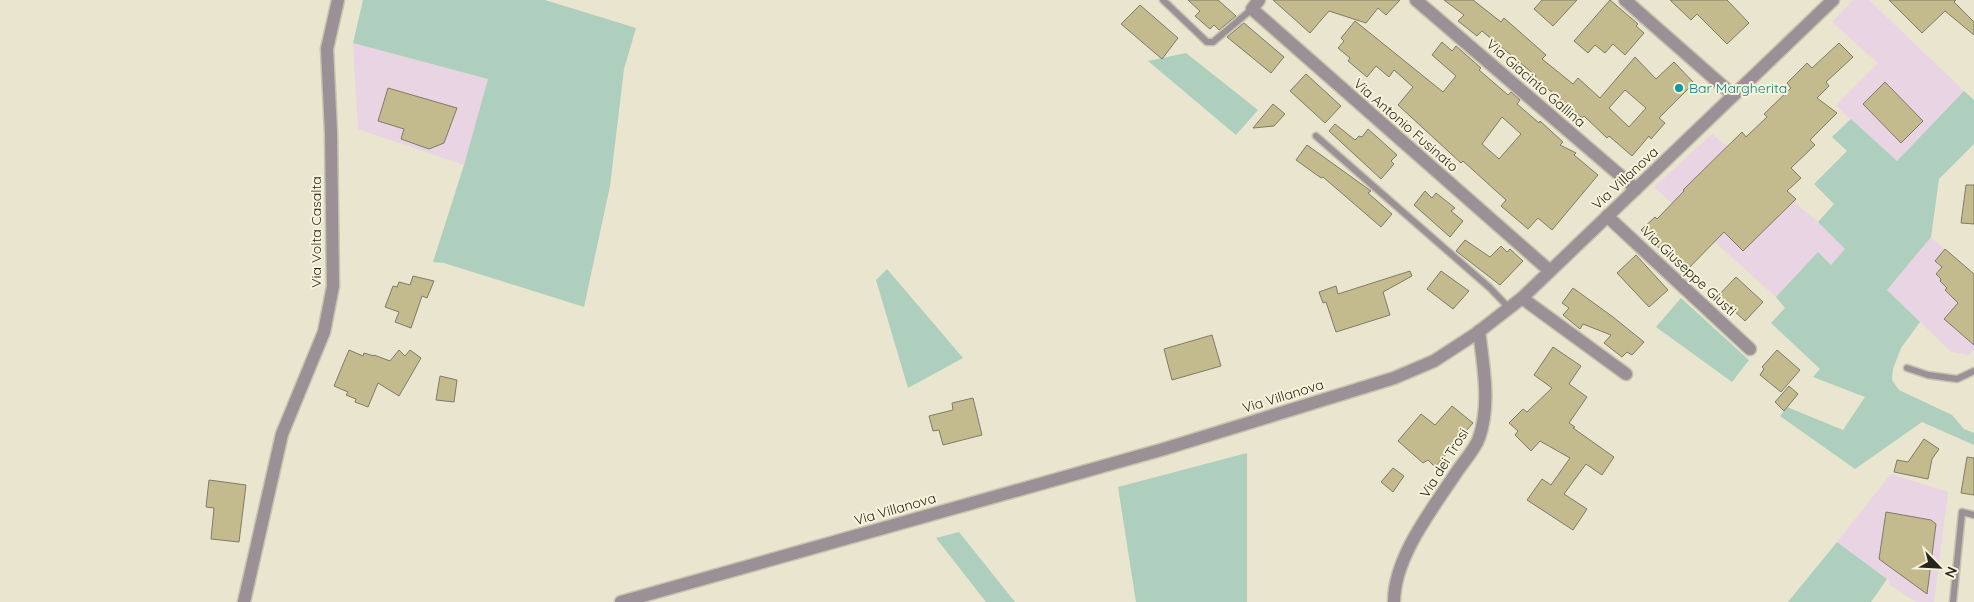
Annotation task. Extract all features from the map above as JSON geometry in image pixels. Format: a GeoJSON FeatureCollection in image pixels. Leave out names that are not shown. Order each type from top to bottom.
{"type":"FeatureCollection","features":[{"type":"Feature","properties":{"kind":"street","name":"Via Volta Casalta"},"geometry":{"type":"LineString","coordinates":[[244,602],[282,434],[324,332],[332,286],[331,133],[327,49],[338,0]]}},
{"type":"Feature","properties":{"kind":"street","name":"Via Giacinto Gallina"},"geometry":{"type":"LineString","coordinates":[[1416,0],[1636,189]]}},
{"type":"Feature","properties":{"kind":"street"},"geometry":{"type":"LineString","coordinates":[[1625,0],[1734,94]]}},
{"type":"Feature","properties":{"kind":"street","name":"Via Villanova"},"geometry":{"type":"LineString","coordinates":[[621,602],[1164,449],[1394,378],[1434,361],[1479,331],[1522,298],[1834,0]]}},
{"type":"Feature","properties":{"kind":"street","name":"Via Antonio Fusinato"},"geometry":{"type":"LineString","coordinates":[[1255,5],[1550,270]]}},
{"type":"Feature","properties":{"kind":"street","name":"Via Giuseppe Giusti"},"geometry":{"type":"LineString","coordinates":[[1607,216],[1750,349]]}},
{"type":"Feature","properties":{"kind":"street"},"geometry":{"type":"LineString","coordinates":[[1522,298],[1626,374]]}},
{"type":"Feature","properties":{"kind":"street","name":"Via dei Trosi"},"geometry":{"type":"LineString","coordinates":[[1394,602],[1398,575],[1408,550],[1424,522],[1478,440],[1483,422],[1485,384],[1479,331]]}},
{"type":"Feature","properties":{"kind":"lane"},"geometry":{"type":"LineString","coordinates":[[1163,0],[1207,42],[1213,42],[1255,5]]}},
{"type":"Feature","properties":{"kind":"lane"},"geometry":{"type":"LineString","coordinates":[[1316,136],[1490,288],[1509,308]]}},
{"type":"Feature","properties":{"kind":"lane"},"geometry":{"type":"LineString","coordinates":[[1907,368],[1928,375],[1957,378],[1974,371]]}},
{"type":"Feature","properties":{"kind":"lane"},"geometry":{"type":"LineString","coordinates":[[1953,602],[1962,512],[1974,515]]}},
{"type":"Feature","properties":{"kind":"shaded area"},"geometry":{"type":"Polygon","coordinates":[[[1853,0],[1869,0],[1964,91],[1880,179],[1832,137],[1850,119],[1836,105],[1878,63],[1832,22],[1853,0]]]}},
{"type":"Feature","properties":{"kind":"shaded area"},"geometry":{"type":"Polygon","coordinates":[[[353,43],[488,79],[464,165],[358,129],[353,43]]]}},
{"type":"Feature","properties":{"kind":"shaded area"},"geometry":{"type":"Polygon","coordinates":[[[1712,134],[1818,222],[1845,249],[1831,265],[1818,252],[1776,297],[1654,187],[1712,134]]]}},
{"type":"Feature","properties":{"kind":"shaded area"},"geometry":{"type":"Polygon","coordinates":[[[1931,237],[1974,275],[1974,350],[1969,355],[1951,352],[1887,290],[1931,237]]]}},
{"type":"Feature","properties":{"kind":"shaded area"},"geometry":{"type":"Polygon","coordinates":[[[1891,474],[1948,492],[1934,602],[1916,602],[1890,585],[1890,581],[1837,542],[1891,474]]]}},
{"type":"Feature","properties":{"kind":"green space"},"geometry":{"type":"Polygon","coordinates":[[[363,0],[545,0],[636,28],[624,69],[610,186],[584,307],[444,263],[433,262],[464,165],[488,79],[353,43],[363,0]]]}},
{"type":"Feature","properties":{"kind":"green space"},"geometry":{"type":"Polygon","coordinates":[[[1186,53],[1258,110],[1236,135],[1148,61],[1186,53]]]}},
{"type":"Feature","properties":{"kind":"green space"},"geometry":{"type":"Polygon","coordinates":[[[1964,91],[1974,100],[1974,144],[1939,179],[1931,237],[1887,290],[1920,322],[1901,348],[1893,369],[1892,380],[1899,390],[1952,415],[1964,429],[1974,433],[1974,445],[1922,422],[1855,469],[1780,416],[1787,407],[1843,430],[1865,397],[1813,377],[1820,369],[1771,323],[1785,308],[1776,297],[1818,252],[1831,265],[1845,249],[1818,222],[1834,204],[1814,184],[1847,151],[1832,137],[1851,119],[1897,161],[1964,91]]]}},
{"type":"Feature","properties":{"kind":"green space"},"geometry":{"type":"Polygon","coordinates":[[[887,269],[963,358],[908,388],[876,280],[887,269]]]}},
{"type":"Feature","properties":{"kind":"green space"},"geometry":{"type":"Polygon","coordinates":[[[1681,298],[1749,360],[1732,382],[1656,327],[1681,298]]]}},
{"type":"Feature","properties":{"kind":"green space"},"geometry":{"type":"Polygon","coordinates":[[[1247,453],[1247,602],[1136,602],[1118,487],[1247,453]]]}},
{"type":"Feature","properties":{"kind":"green space"},"geometry":{"type":"Polygon","coordinates":[[[959,532],[1015,602],[986,602],[936,538],[959,532]]]}},
{"type":"Feature","properties":{"kind":"green space"},"geometry":{"type":"Polygon","coordinates":[[[1837,542],[1887,579],[1871,602],[1788,602],[1837,542]]]}},
{"type":"Feature","properties":{"kind":"building"},"geometry":{"type":"Polygon","coordinates":[[[1188,0],[1218,0],[1236,16],[1219,30],[1214,25],[1210,29],[1195,16],[1200,11],[1188,0]]]}},
{"type":"Feature","properties":{"kind":"building"},"geometry":{"type":"Polygon","coordinates":[[[1273,0],[1400,0],[1386,15],[1378,8],[1366,23],[1329,11],[1310,33],[1273,0]]]}},
{"type":"Feature","properties":{"kind":"building"},"geometry":{"type":"Polygon","coordinates":[[[1444,0],[1473,0],[1501,22],[1504,18],[1546,55],[1542,59],[1573,84],[1578,78],[1600,98],[1635,57],[1656,79],[1674,62],[1694,83],[1659,118],[1665,123],[1651,139],[1649,136],[1632,156],[1609,136],[1607,138],[1584,116],[1582,118],[1482,31],[1477,36],[1458,21],[1464,15],[1444,0]],[[1625,90],[1609,108],[1629,127],[1646,108],[1625,90]]]}},
{"type":"Feature","properties":{"kind":"building"},"geometry":{"type":"Polygon","coordinates":[[[1542,0],[1577,0],[1553,26],[1534,9],[1542,0]]]}},
{"type":"Feature","properties":{"kind":"building"},"geometry":{"type":"Polygon","coordinates":[[[1610,0],[1638,24],[1636,26],[1644,33],[1625,55],[1613,44],[1605,53],[1595,45],[1588,53],[1574,41],[1610,0]]]}},
{"type":"Feature","properties":{"kind":"building"},"geometry":{"type":"Polygon","coordinates":[[[1670,0],[1727,0],[1749,23],[1727,44],[1697,14],[1691,20],[1670,0]]]}},
{"type":"Feature","properties":{"kind":"building"},"geometry":{"type":"Polygon","coordinates":[[[1889,0],[1956,0],[1954,2],[1974,22],[1974,35],[1945,11],[1922,33],[1889,0]]]}},
{"type":"Feature","properties":{"kind":"building"},"geometry":{"type":"Polygon","coordinates":[[[1140,5],[1178,38],[1162,59],[1121,24],[1140,5]]]}},
{"type":"Feature","properties":{"kind":"building"},"geometry":{"type":"Polygon","coordinates":[[[1355,21],[1443,92],[1456,76],[1432,55],[1442,42],[1452,51],[1456,46],[1481,68],[1479,70],[1508,95],[1511,92],[1520,100],[1517,104],[1539,123],[1540,121],[1563,142],[1560,145],[1576,153],[1574,155],[1598,175],[1552,230],[1538,218],[1528,229],[1501,206],[1506,200],[1463,161],[1461,163],[1398,105],[1413,87],[1394,70],[1389,77],[1376,66],[1367,77],[1348,61],[1350,58],[1338,48],[1344,41],[1341,38],[1355,21]],[[1502,117],[1482,144],[1499,159],[1521,134],[1502,117]]]}},
{"type":"Feature","properties":{"kind":"building"},"geometry":{"type":"Polygon","coordinates":[[[1244,23],[1284,57],[1271,73],[1227,37],[1244,23]]]}},
{"type":"Feature","properties":{"kind":"building"},"geometry":{"type":"Polygon","coordinates":[[[1839,43],[1853,57],[1826,82],[1829,86],[1817,98],[1837,113],[1810,140],[1815,145],[1791,168],[1801,178],[1787,191],[1796,199],[1743,251],[1724,232],[1684,273],[1641,230],[1655,217],[1657,219],[1683,190],[1742,132],[1746,137],[1767,117],[1764,114],[1791,88],[1787,83],[1807,63],[1812,68],[1839,43]]]}},
{"type":"Feature","properties":{"kind":"building"},"geometry":{"type":"Polygon","coordinates":[[[1306,74],[1341,106],[1325,123],[1290,91],[1306,74]]]}},
{"type":"Feature","properties":{"kind":"building"},"geometry":{"type":"Polygon","coordinates":[[[1885,82],[1923,121],[1901,143],[1863,104],[1885,82]]]}},
{"type":"Feature","properties":{"kind":"building"},"geometry":{"type":"Polygon","coordinates":[[[388,88],[457,108],[444,143],[429,149],[401,139],[404,129],[378,121],[388,88]]]}},
{"type":"Feature","properties":{"kind":"building"},"geometry":{"type":"Polygon","coordinates":[[[1273,104],[1285,114],[1274,126],[1253,128],[1273,104]]]}},
{"type":"Feature","properties":{"kind":"building"},"geometry":{"type":"Polygon","coordinates":[[[1335,124],[1355,140],[1359,136],[1362,137],[1368,129],[1397,155],[1391,161],[1394,164],[1381,179],[1329,131],[1335,124]]]}},
{"type":"Feature","properties":{"kind":"building"},"geometry":{"type":"Polygon","coordinates":[[[1307,145],[1371,191],[1368,193],[1392,214],[1381,227],[1323,177],[1321,178],[1296,160],[1307,145]]]}},
{"type":"Feature","properties":{"kind":"building"},"geometry":{"type":"Polygon","coordinates":[[[1966,185],[1974,185],[1974,224],[1961,223],[1966,185]]]}},
{"type":"Feature","properties":{"kind":"building"},"geometry":{"type":"Polygon","coordinates":[[[1425,191],[1432,198],[1436,193],[1455,208],[1451,211],[1463,221],[1450,237],[1414,205],[1425,191]]]}},
{"type":"Feature","properties":{"kind":"building"},"geometry":{"type":"Polygon","coordinates":[[[1465,240],[1490,257],[1501,246],[1507,252],[1510,249],[1523,261],[1500,285],[1456,251],[1465,240]]]}},
{"type":"Feature","properties":{"kind":"building"},"geometry":{"type":"Polygon","coordinates":[[[1945,249],[1974,274],[1974,345],[1944,319],[1958,303],[1945,290],[1947,288],[1936,274],[1942,267],[1935,261],[1945,249]]]}},
{"type":"Feature","properties":{"kind":"building"},"geometry":{"type":"Polygon","coordinates":[[[1636,255],[1668,290],[1649,307],[1617,273],[1636,255]]]}},
{"type":"Feature","properties":{"kind":"building"},"geometry":{"type":"Polygon","coordinates":[[[1410,271],[1412,276],[1383,292],[1390,315],[1336,332],[1326,302],[1323,303],[1319,292],[1336,286],[1338,294],[1410,271]]]}},
{"type":"Feature","properties":{"kind":"building"},"geometry":{"type":"Polygon","coordinates":[[[1441,271],[1469,291],[1453,309],[1427,289],[1441,271]]]}},
{"type":"Feature","properties":{"kind":"building"},"geometry":{"type":"Polygon","coordinates":[[[413,276],[434,281],[427,298],[422,296],[411,328],[395,322],[399,312],[385,307],[393,286],[397,287],[399,282],[410,285],[413,276]]]}},
{"type":"Feature","properties":{"kind":"building"},"geometry":{"type":"Polygon","coordinates":[[[1736,277],[1763,302],[1745,321],[1718,296],[1736,277]]]}},
{"type":"Feature","properties":{"kind":"building"},"geometry":{"type":"Polygon","coordinates":[[[1573,288],[1644,342],[1632,355],[1627,352],[1622,357],[1604,343],[1611,335],[1583,324],[1580,329],[1563,315],[1569,308],[1562,303],[1573,288]]]}},
{"type":"Feature","properties":{"kind":"building"},"geometry":{"type":"Polygon","coordinates":[[[1212,335],[1221,366],[1172,380],[1164,349],[1212,335]]]}},
{"type":"Feature","properties":{"kind":"building"},"geometry":{"type":"Polygon","coordinates":[[[1553,347],[1581,366],[1569,384],[1587,397],[1569,423],[1575,427],[1573,428],[1614,457],[1602,475],[1586,464],[1564,494],[1587,509],[1573,530],[1527,500],[1542,479],[1551,485],[1570,458],[1540,441],[1531,451],[1515,435],[1518,431],[1509,423],[1523,409],[1527,412],[1552,388],[1534,375],[1553,347]]]}},
{"type":"Feature","properties":{"kind":"building"},"geometry":{"type":"Polygon","coordinates":[[[349,350],[363,356],[364,353],[390,361],[399,350],[405,356],[410,350],[421,358],[399,396],[378,383],[368,407],[355,402],[356,399],[346,395],[348,392],[334,386],[349,350]]]}},
{"type":"Feature","properties":{"kind":"building"},"geometry":{"type":"Polygon","coordinates":[[[1777,350],[1800,370],[1781,392],[1760,375],[1764,369],[1762,367],[1777,350]]]}},
{"type":"Feature","properties":{"kind":"building"},"geometry":{"type":"Polygon","coordinates":[[[440,376],[457,380],[454,402],[436,400],[440,376]]]}},
{"type":"Feature","properties":{"kind":"building"},"geometry":{"type":"Polygon","coordinates":[[[1789,386],[1798,394],[1784,411],[1775,402],[1789,386]]]}},
{"type":"Feature","properties":{"kind":"building"},"geometry":{"type":"Polygon","coordinates":[[[973,398],[982,435],[943,445],[939,430],[933,431],[929,416],[953,410],[952,403],[973,398]]]}},
{"type":"Feature","properties":{"kind":"building"},"geometry":{"type":"Polygon","coordinates":[[[1452,406],[1473,423],[1435,467],[1428,460],[1423,463],[1398,441],[1421,414],[1435,425],[1452,406]]]}},
{"type":"Feature","properties":{"kind":"building"},"geometry":{"type":"Polygon","coordinates":[[[1924,439],[1939,449],[1932,459],[1928,479],[1894,472],[1897,460],[1908,462],[1924,439]]]}},
{"type":"Feature","properties":{"kind":"building"},"geometry":{"type":"Polygon","coordinates":[[[1967,457],[1974,458],[1974,495],[1961,493],[1967,457]]]}},
{"type":"Feature","properties":{"kind":"building"},"geometry":{"type":"Polygon","coordinates":[[[1393,468],[1404,476],[1393,492],[1381,482],[1393,468]]]}},
{"type":"Feature","properties":{"kind":"building"},"geometry":{"type":"Polygon","coordinates":[[[209,480],[246,485],[239,542],[211,539],[214,508],[206,507],[209,480]]]}},
{"type":"Feature","properties":{"kind":"building"},"geometry":{"type":"Polygon","coordinates":[[[1886,512],[1931,520],[1936,524],[1927,594],[1879,559],[1886,512]]]}},
{"type":"Feature","properties":{"kind":"place","name":"Bar Margherita"},"geometry":{"type":"Point","coordinates":[1679,88]}}]}
